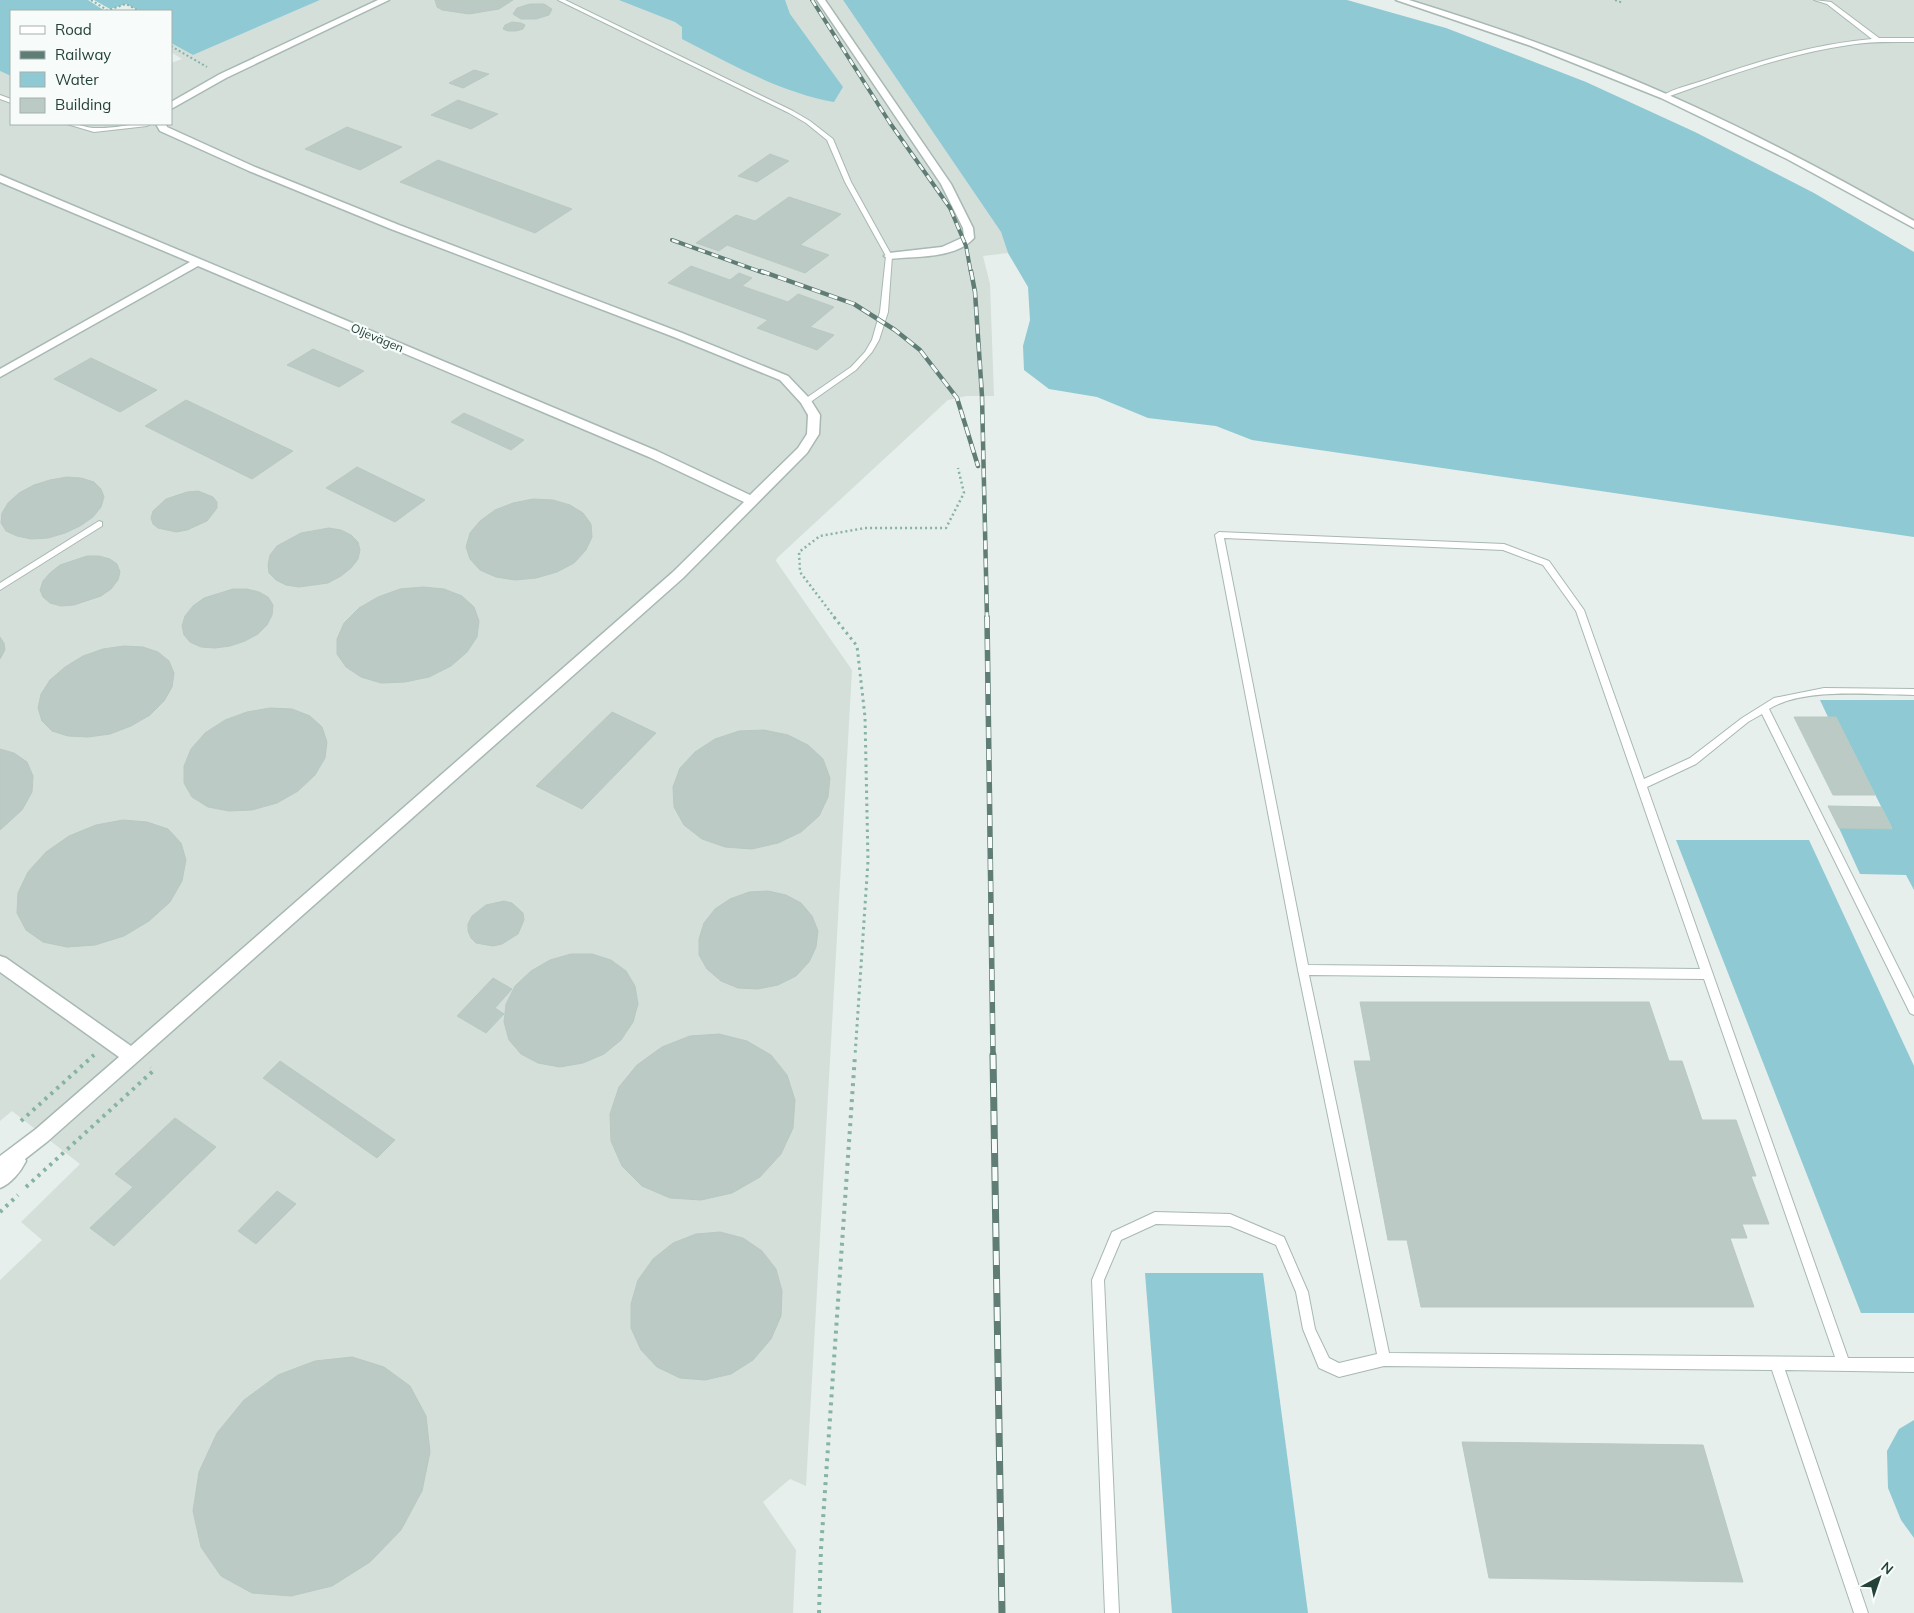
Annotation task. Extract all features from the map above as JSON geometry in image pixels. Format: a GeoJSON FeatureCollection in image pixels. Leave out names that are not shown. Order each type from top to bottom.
{"type":"FeatureCollection","features":[{"type":"Feature","properties":{"kind":"street"},"geometry":{"type":"LineString","coordinates":[[172,105],[223,76],[385,0]]}},
{"type":"Feature","properties":{"kind":"street"},"geometry":{"type":"LineString","coordinates":[[821,0],[946,184],[968,228],[969,238],[964,243],[948,249],[889,256]]}},
{"type":"Feature","properties":{"kind":"street"},"geometry":{"type":"LineString","coordinates":[[1400,0],[1550,50],[1664,96],[1768,145],[1914,225]]}},
{"type":"Feature","properties":{"kind":"street"},"geometry":{"type":"LineString","coordinates":[[0,1166],[42,1135],[678,575],[803,450],[813,434],[814,415],[806,401],[784,378],[678,335],[395,227],[252,169],[162,129],[161,125]]}},
{"type":"Feature","properties":{"kind":"street","name":"Oljevägen"},"geometry":{"type":"LineString","coordinates":[[0,178],[653,454],[752,501]]}},
{"type":"Feature","properties":{"kind":"street"},"geometry":{"type":"LineString","coordinates":[[0,374],[197,262]]}},
{"type":"Feature","properties":{"kind":"street"},"geometry":{"type":"LineString","coordinates":[[0,963],[131,1056]]}},
{"type":"Feature","properties":{"kind":"street"},"geometry":{"type":"LineString","coordinates":[[0,1180],[42,1135]]}},
{"type":"Feature","properties":{"kind":"lane"},"geometry":{"type":"LineString","coordinates":[[561,0],[791,112],[830,139],[848,182],[889,256],[882,322],[876,340],[860,362],[806,401]]}},
{"type":"Feature","properties":{"kind":"lane"},"geometry":{"type":"LineString","coordinates":[[1817,0],[1829,3],[1877,40]]}},
{"type":"Feature","properties":{"kind":"lane"},"geometry":{"type":"LineString","coordinates":[[1664,96],[1738,70],[1818,48],[1852,41],[1914,40]]}},
{"type":"Feature","properties":{"kind":"lane"},"geometry":{"type":"LineString","coordinates":[[74,125],[94,130],[138,125]]}},
{"type":"Feature","properties":{"kind":"lane"},"geometry":{"type":"LineString","coordinates":[[0,588],[99,524]]}},
{"type":"Feature","properties":{"kind":"lane"},"geometry":{"type":"LineString","coordinates":[[1384,1359],[1303,970],[1219,535],[1504,547],[1546,562],[1580,610],[1844,1364]]}},
{"type":"Feature","properties":{"kind":"lane"},"geometry":{"type":"LineString","coordinates":[[1641,786],[1694,761],[1745,720],[1777,700],[1824,691],[1914,692]]}},
{"type":"Feature","properties":{"kind":"lane"},"geometry":{"type":"LineString","coordinates":[[1764,708],[1914,1010]]}},
{"type":"Feature","properties":{"kind":"lane"},"geometry":{"type":"LineString","coordinates":[[1303,970],[1707,974]]}},
{"type":"Feature","properties":{"kind":"lane"},"geometry":{"type":"LineString","coordinates":[[1112,1613],[1098,1280],[1116,1236],[1154,1218],[1230,1220],[1280,1241],[1302,1292],[1309,1329],[1324,1363],[1339,1370],[1384,1359],[1914,1365]]}},
{"type":"Feature","properties":{"kind":"lane"},"geometry":{"type":"LineString","coordinates":[[1776,1363],[1861,1613]]}},
{"type":"Feature","properties":{"kind":"path"},"geometry":{"type":"LineString","coordinates":[[91,0],[106,10]]}},
{"type":"Feature","properties":{"kind":"path"},"geometry":{"type":"LineString","coordinates":[[1615,0],[1623,3]]}},
{"type":"Feature","properties":{"kind":"path"},"geometry":{"type":"LineString","coordinates":[[110,10],[126,4],[137,10]]}},
{"type":"Feature","properties":{"kind":"path"},"geometry":{"type":"LineString","coordinates":[[172,47],[223,76]]}},
{"type":"Feature","properties":{"kind":"path"},"geometry":{"type":"LineString","coordinates":[[819,1613],[821,1539],[868,851],[865,717],[857,646],[800,572],[799,552],[820,536],[865,528],[946,528],[964,494],[958,468]]}},
{"type":"Feature","properties":{"kind":"path"},"geometry":{"type":"LineString","coordinates":[[17,1124],[110,1041]]}},
{"type":"Feature","properties":{"kind":"path"},"geometry":{"type":"LineString","coordinates":[[0,1212],[153,1070],[131,1056]]}},
{"type":"Feature","properties":{"kind":"shaded area"},"geometry":{"type":"Polygon","coordinates":[[[320,0],[843,0],[1001,232],[1008,253],[983,256],[990,284],[994,396],[966,396],[948,400],[777,558],[776,561],[852,670],[806,1486],[790,1479],[763,1502],[796,1550],[793,1613],[0,1613],[0,1280],[42,1240],[21,1222],[80,1164],[12,1111],[0,1121],[0,71],[10,76],[10,125],[172,125],[172,63],[182,59],[172,53],[172,44],[193,55],[320,0]]]}},
{"type":"Feature","properties":{"kind":"shaded area"},"geometry":{"type":"Polygon","coordinates":[[[1400,0],[1914,0],[1914,225],[1768,145],[1624,78],[1400,0]]]}},
{"type":"Feature","properties":{"kind":"water"},"geometry":{"type":"Polygon","coordinates":[[[0,0],[88,0],[103,10],[10,10],[10,76],[0,71],[0,0]]]}},
{"type":"Feature","properties":{"kind":"water"},"geometry":{"type":"Polygon","coordinates":[[[94,0],[320,0],[193,55],[172,44],[172,10],[138,10],[126,4],[110,9],[94,0]]]}},
{"type":"Feature","properties":{"kind":"water"},"geometry":{"type":"Polygon","coordinates":[[[619,0],[785,0],[790,14],[843,87],[834,102],[775,84],[682,39],[682,27],[675,22],[619,0]]]}},
{"type":"Feature","properties":{"kind":"water"},"geometry":{"type":"Polygon","coordinates":[[[843,0],[1347,0],[1446,28],[1586,82],[1695,132],[1814,193],[1914,252],[1914,537],[1252,440],[1216,426],[1148,418],[1097,397],[1049,389],[1024,370],[1023,346],[1030,320],[1028,287],[1008,253],[1001,232],[843,0]]]}},
{"type":"Feature","properties":{"kind":"water"},"geometry":{"type":"Polygon","coordinates":[[[1820,700],[1914,700],[1914,890],[1906,875],[1860,874],[1839,828],[1892,828],[1836,717],[1828,717],[1820,700]]]}},
{"type":"Feature","properties":{"kind":"water"},"geometry":{"type":"Polygon","coordinates":[[[1676,840],[1809,840],[1914,1066],[1914,1313],[1861,1313],[1676,840]]]}},
{"type":"Feature","properties":{"kind":"water"},"geometry":{"type":"Polygon","coordinates":[[[1145,1273],[1263,1273],[1308,1613],[1172,1613],[1145,1273]]]}},
{"type":"Feature","properties":{"kind":"water"},"geometry":{"type":"Polygon","coordinates":[[[1914,1420],[1914,1538],[1901,1520],[1888,1488],[1887,1451],[1899,1429],[1914,1420]]]}},
{"type":"Feature","properties":{"kind":"building"},"geometry":{"type":"Polygon","coordinates":[[[435,0],[513,0],[499,9],[469,14],[442,10],[437,7],[435,0]]]}},
{"type":"Feature","properties":{"kind":"building"},"geometry":{"type":"Polygon","coordinates":[[[530,4],[544,4],[552,9],[549,15],[536,19],[521,19],[513,14],[517,8],[530,4]]]}},
{"type":"Feature","properties":{"kind":"building"},"geometry":{"type":"Polygon","coordinates":[[[512,22],[525,25],[523,29],[516,31],[503,29],[505,25],[512,22]]]}},
{"type":"Feature","properties":{"kind":"building"},"geometry":{"type":"Polygon","coordinates":[[[474,70],[489,74],[463,88],[449,83],[474,70]]]}},
{"type":"Feature","properties":{"kind":"building"},"geometry":{"type":"Polygon","coordinates":[[[458,100],[498,114],[471,129],[431,115],[458,100]]]}},
{"type":"Feature","properties":{"kind":"building"},"geometry":{"type":"Polygon","coordinates":[[[347,127],[402,147],[360,170],[305,149],[347,127]]]}},
{"type":"Feature","properties":{"kind":"building"},"geometry":{"type":"Polygon","coordinates":[[[770,154],[789,161],[757,182],[738,176],[770,154]]]}},
{"type":"Feature","properties":{"kind":"building"},"geometry":{"type":"Polygon","coordinates":[[[438,160],[572,209],[535,233],[400,182],[438,160]]]}},
{"type":"Feature","properties":{"kind":"building"},"geometry":{"type":"Polygon","coordinates":[[[789,197],[841,214],[800,245],[829,255],[805,273],[727,245],[719,251],[696,243],[736,215],[755,221],[789,197]]]}},
{"type":"Feature","properties":{"kind":"building"},"geometry":{"type":"Polygon","coordinates":[[[691,266],[730,280],[739,273],[752,278],[742,286],[788,302],[798,294],[834,307],[810,327],[834,335],[817,350],[757,328],[768,320],[668,283],[691,266]]]}},
{"type":"Feature","properties":{"kind":"building"},"geometry":{"type":"Polygon","coordinates":[[[313,349],[364,371],[339,387],[287,365],[313,349]]]}},
{"type":"Feature","properties":{"kind":"building"},"geometry":{"type":"Polygon","coordinates":[[[91,358],[157,390],[120,412],[54,379],[91,358]]]}},
{"type":"Feature","properties":{"kind":"building"},"geometry":{"type":"Polygon","coordinates":[[[186,400],[293,451],[252,479],[145,426],[186,400]]]}},
{"type":"Feature","properties":{"kind":"building"},"geometry":{"type":"Polygon","coordinates":[[[464,413],[524,440],[511,450],[451,422],[464,413]]]}},
{"type":"Feature","properties":{"kind":"building"},"geometry":{"type":"Polygon","coordinates":[[[357,467],[425,500],[395,522],[326,488],[357,467]]]}},
{"type":"Feature","properties":{"kind":"building"},"geometry":{"type":"Polygon","coordinates":[[[67,477],[81,478],[94,482],[101,489],[104,497],[101,507],[93,517],[65,533],[48,538],[31,539],[6,531],[1,523],[2,513],[8,503],[19,493],[34,485],[67,477]]]}},
{"type":"Feature","properties":{"kind":"building"},"geometry":{"type":"Polygon","coordinates":[[[198,491],[213,497],[217,502],[217,508],[207,521],[187,530],[176,532],[158,528],[153,524],[151,518],[153,511],[166,499],[187,492],[198,491]]]}},
{"type":"Feature","properties":{"kind":"building"},"geometry":{"type":"Polygon","coordinates":[[[533,499],[553,500],[570,505],[583,513],[591,524],[592,537],[586,550],[574,563],[557,572],[536,578],[515,580],[496,577],[480,570],[470,559],[466,547],[470,533],[480,521],[495,510],[513,503],[533,499]]]}},
{"type":"Feature","properties":{"kind":"building"},"geometry":{"type":"Polygon","coordinates":[[[329,528],[341,530],[351,535],[358,542],[360,550],[358,559],[341,576],[328,583],[299,587],[286,585],[276,580],[269,573],[270,555],[277,546],[301,533],[329,528]]]}},
{"type":"Feature","properties":{"kind":"building"},"geometry":{"type":"Polygon","coordinates":[[[87,556],[99,556],[110,559],[117,564],[120,572],[118,580],[111,589],[101,596],[74,605],[61,606],[50,603],[43,597],[40,590],[43,581],[50,573],[60,565],[87,556]]]}},
{"type":"Feature","properties":{"kind":"building"},"geometry":{"type":"Polygon","coordinates":[[[423,587],[444,589],[462,596],[474,607],[479,621],[477,637],[467,652],[451,666],[429,677],[405,682],[381,683],[361,677],[346,667],[337,654],[337,639],[344,623],[359,608],[378,597],[400,589],[423,587]]]}},
{"type":"Feature","properties":{"kind":"building"},"geometry":{"type":"Polygon","coordinates":[[[233,589],[247,589],[268,597],[273,605],[272,615],[267,625],[258,634],[230,646],[201,647],[190,642],[184,635],[182,626],[185,616],[193,606],[204,598],[233,589]]]}},
{"type":"Feature","properties":{"kind":"building"},"geometry":{"type":"Polygon","coordinates":[[[0,637],[4,643],[5,650],[0,659],[0,637]]]}},
{"type":"Feature","properties":{"kind":"building"},"geometry":{"type":"Polygon","coordinates":[[[124,646],[143,647],[158,652],[169,661],[174,673],[172,687],[164,701],[150,715],[131,726],[110,734],[88,737],[68,736],[52,731],[42,721],[38,708],[41,694],[50,680],[65,667],[83,656],[103,649],[124,646]]]}},
{"type":"Feature","properties":{"kind":"building"},"geometry":{"type":"Polygon","coordinates":[[[270,708],[292,709],[310,716],[322,727],[327,742],[325,758],[315,775],[298,791],[277,803],[252,810],[229,811],[208,807],[192,797],[184,783],[184,766],[191,749],[205,733],[225,720],[247,712],[270,708]]]}},
{"type":"Feature","properties":{"kind":"building"},"geometry":{"type":"Polygon","coordinates":[[[612,712],[656,733],[582,809],[536,786],[612,712]]]}},
{"type":"Feature","properties":{"kind":"building"},"geometry":{"type":"Polygon","coordinates":[[[1794,717],[1836,717],[1875,795],[1833,795],[1794,717]]]}},
{"type":"Feature","properties":{"kind":"building"},"geometry":{"type":"Polygon","coordinates":[[[764,730],[788,735],[808,745],[823,759],[830,778],[828,797],[819,816],[801,832],[778,843],[752,849],[725,847],[702,839],[684,825],[674,807],[673,787],[680,768],[695,752],[715,739],[739,731],[764,730]]]}},
{"type":"Feature","properties":{"kind":"building"},"geometry":{"type":"Polygon","coordinates":[[[0,749],[14,753],[27,762],[33,776],[32,792],[22,810],[0,830],[0,749]]]}},
{"type":"Feature","properties":{"kind":"building"},"geometry":{"type":"Polygon","coordinates":[[[1828,806],[1881,807],[1892,829],[1839,828],[1828,806]]]}},
{"type":"Feature","properties":{"kind":"building"},"geometry":{"type":"Polygon","coordinates":[[[123,820],[147,822],[168,829],[181,843],[186,860],[182,881],[170,902],[149,921],[124,936],[95,945],[67,947],[43,942],[26,930],[17,913],[18,893],[28,872],[46,852],[69,836],[96,825],[123,820]]]}},
{"type":"Feature","properties":{"kind":"building"},"geometry":{"type":"Polygon","coordinates":[[[768,891],[786,895],[801,903],[812,916],[818,931],[816,947],[809,962],[796,976],[778,985],[758,989],[738,988],[721,981],[707,969],[699,955],[699,939],[704,923],[715,909],[730,899],[749,892],[768,891]]]}},
{"type":"Feature","properties":{"kind":"building"},"geometry":{"type":"Polygon","coordinates":[[[504,901],[512,903],[523,913],[524,920],[518,934],[502,944],[493,946],[476,943],[468,931],[468,924],[472,916],[486,905],[504,901]]]}},
{"type":"Feature","properties":{"kind":"building"},"geometry":{"type":"Polygon","coordinates":[[[571,954],[592,954],[611,960],[626,971],[635,986],[638,1004],[633,1022],[621,1040],[604,1054],[583,1063],[560,1067],[538,1063],[521,1054],[509,1040],[504,1022],[506,1004],[515,986],[531,971],[550,960],[571,954]]]}},
{"type":"Feature","properties":{"kind":"building"},"geometry":{"type":"Polygon","coordinates":[[[493,978],[512,989],[495,1008],[504,1014],[486,1033],[457,1016],[493,978]]]}},
{"type":"Feature","properties":{"kind":"building"},"geometry":{"type":"Polygon","coordinates":[[[1360,1002],[1649,1002],[1669,1061],[1682,1061],[1702,1120],[1736,1120],[1756,1176],[1751,1176],[1769,1224],[1742,1224],[1747,1238],[1730,1238],[1754,1307],[1421,1307],[1407,1240],[1388,1240],[1354,1061],[1371,1061],[1360,1002]]]}},
{"type":"Feature","properties":{"kind":"building"},"geometry":{"type":"Polygon","coordinates":[[[719,1034],[747,1041],[771,1055],[787,1075],[795,1100],[793,1128],[781,1154],[760,1177],[732,1193],[701,1200],[670,1198],[642,1186],[622,1166],[611,1141],[610,1114],[619,1087],[637,1065],[662,1047],[690,1036],[719,1034]]]}},
{"type":"Feature","properties":{"kind":"building"},"geometry":{"type":"Polygon","coordinates":[[[280,1061],[395,1140],[377,1158],[263,1078],[280,1061]]]}},
{"type":"Feature","properties":{"kind":"building"},"geometry":{"type":"Polygon","coordinates":[[[175,1118],[216,1147],[114,1246],[90,1228],[133,1187],[115,1174],[175,1118]]]}},
{"type":"Feature","properties":{"kind":"building"},"geometry":{"type":"Polygon","coordinates":[[[277,1191],[296,1204],[256,1244],[238,1231],[277,1191]]]}},
{"type":"Feature","properties":{"kind":"building"},"geometry":{"type":"Polygon","coordinates":[[[720,1232],[743,1238],[762,1251],[776,1269],[782,1291],[781,1316],[771,1339],[753,1360],[731,1374],[705,1380],[680,1378],[657,1367],[641,1350],[631,1328],[631,1304],[638,1280],[653,1259],[673,1243],[696,1234],[720,1232]]]}},
{"type":"Feature","properties":{"kind":"building"},"geometry":{"type":"Polygon","coordinates":[[[352,1357],[384,1367],[410,1386],[426,1416],[430,1452],[422,1491],[401,1530],[370,1562],[332,1586],[291,1596],[252,1593],[221,1576],[201,1547],[193,1511],[199,1472],[217,1433],[244,1400],[278,1375],[315,1361],[352,1357]]]}},
{"type":"Feature","properties":{"kind":"building"},"geometry":{"type":"Polygon","coordinates":[[[1462,1442],[1703,1445],[1743,1582],[1489,1578],[1462,1442]]]}},
{"type":"Feature","properties":{"kind":"railway"},"geometry":{"type":"LineString","coordinates":[[812,0],[890,123],[950,208],[966,246],[971,273]]}},
{"type":"Feature","properties":{"kind":"railway"},"geometry":{"type":"LineString","coordinates":[[672,240],[764,273]]}},
{"type":"Feature","properties":{"kind":"railway"},"geometry":{"type":"LineString","coordinates":[[761,271],[854,304],[895,330],[920,350],[957,398],[978,466]]}},
{"type":"Feature","properties":{"kind":"railway"},"geometry":{"type":"LineString","coordinates":[[971,271],[975,292],[982,396],[987,618]]}},
{"type":"Feature","properties":{"kind":"railway"},"geometry":{"type":"LineString","coordinates":[[987,617],[993,1056]]}},
{"type":"Feature","properties":{"kind":"railway"},"geometry":{"type":"LineString","coordinates":[[993,1055],[1002,1613]]}}]}
